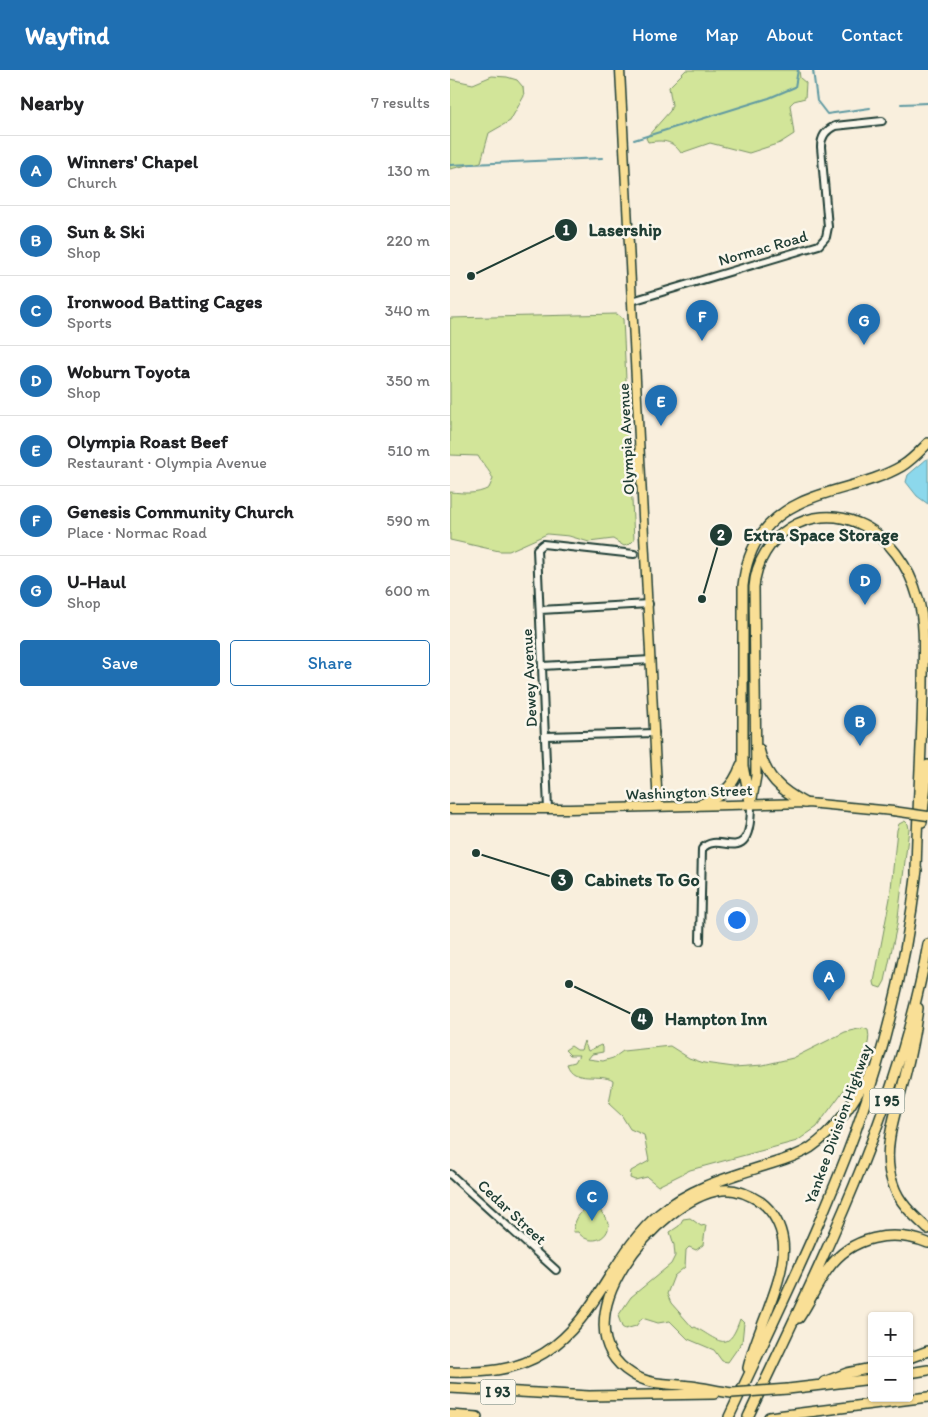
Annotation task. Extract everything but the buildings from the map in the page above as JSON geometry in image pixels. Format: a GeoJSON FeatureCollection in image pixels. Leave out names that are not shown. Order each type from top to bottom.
{"type":"FeatureCollection","features":[{"type":"Feature","properties":{"kind":"highway"},"geometry":{"type":"LineString","coordinates":[[751,804],[744,775],[743,755],[743,586],[749,557],[760,535],[777,516],[800,501],[891,472],[913,458],[928,443]]}},
{"type":"Feature","properties":{"kind":"highway"},"geometry":{"type":"LineString","coordinates":[[751,804],[756,779],[754,587],[756,574],[763,555],[781,533],[807,520],[826,517],[842,518],[868,528],[881,538],[901,559],[914,583],[922,611],[922,719],[917,794],[916,874]]}},
{"type":"Feature","properties":{"kind":"highway"},"geometry":{"type":"LineString","coordinates":[[755,725],[762,761],[771,778],[783,791],[805,803]]}},
{"type":"Feature","properties":{"kind":"highway"},"geometry":{"type":"LineString","coordinates":[[695,806],[714,799],[728,789],[738,773],[743,755]]}},
{"type":"Feature","properties":{"kind":"highway","name":"Yankee Division Highway"},"geometry":{"type":"LineString","coordinates":[[729,1417],[830,1197],[856,1130],[878,1062],[901,968],[916,874],[928,765]]}},
{"type":"Feature","properties":{"kind":"highway"},"geometry":{"type":"LineString","coordinates":[[927,949],[914,1035],[888,1154],[889,1173],[898,1195],[907,1208],[928,1229]]}},
{"type":"Feature","properties":{"kind":"highway","name":"I 95"},"geometry":{"type":"LineString","coordinates":[[749,1416],[872,1143],[897,1070],[927,949]]}},
{"type":"Feature","properties":{"kind":"highway"},"geometry":{"type":"LineString","coordinates":[[450,1372],[481,1372],[506,1369],[530,1360],[554,1346],[579,1322],[626,1248],[656,1216],[681,1198],[707,1184],[788,1158],[810,1148],[841,1119],[878,1062]]}},
{"type":"Feature","properties":{"kind":"highway"},"geometry":{"type":"LineString","coordinates":[[716,1392],[689,1386],[666,1385],[646,1381],[633,1375],[610,1352],[603,1326],[605,1311],[614,1285],[625,1265],[645,1238],[684,1206],[702,1196],[723,1190],[744,1193],[764,1205],[778,1222],[783,1240],[780,1271],[753,1347],[745,1383]]}},
{"type":"Feature","properties":{"kind":"highway"},"geometry":{"type":"LineString","coordinates":[[786,1337],[812,1300],[829,1267],[850,1248],[870,1239],[891,1235],[912,1237],[928,1243]]}},
{"type":"Feature","properties":{"kind":"highway"},"geometry":{"type":"LineString","coordinates":[[912,1357],[928,1351]]}},
{"type":"Feature","properties":{"kind":"highway"},"geometry":{"type":"LineString","coordinates":[[813,1386],[846,1373],[868,1369]]}},
{"type":"Feature","properties":{"kind":"highway"},"geometry":{"type":"LineString","coordinates":[[913,1372],[928,1370]]}},
{"type":"Feature","properties":{"kind":"highway","name":"I 93"},"geometry":{"type":"LineString","coordinates":[[450,1388],[589,1396],[732,1393],[788,1389],[868,1379]]}},
{"type":"Feature","properties":{"kind":"highway"},"geometry":{"type":"LineString","coordinates":[[769,1417],[928,1397]]}},
{"type":"Feature","properties":{"kind":"highway","name":"I 93"},"geometry":{"type":"LineString","coordinates":[[450,1415],[477,1417]]}},
{"type":"Feature","properties":{"kind":"main road","name":"Olympia Avenue"},"geometry":{"type":"LineString","coordinates":[[620,70],[658,807]]}},
{"type":"Feature","properties":{"kind":"main road","name":"Washington Street"},"geometry":{"type":"LineString","coordinates":[[450,809],[548,809],[805,803],[928,816]]}},
{"type":"Feature","properties":{"kind":"street","name":"Normac Road"},"geometry":{"type":"LineString","coordinates":[[632,301],[819,245],[826,237],[828,227],[821,147],[822,137],[835,126],[882,121]]}},
{"type":"Feature","properties":{"kind":"street","name":"Dewey Avenue"},"geometry":{"type":"LineString","coordinates":[[548,809],[537,551],[539,546],[545,544],[634,554]]}},
{"type":"Feature","properties":{"kind":"street"},"geometry":{"type":"LineString","coordinates":[[540,610],[649,604]]}},
{"type":"Feature","properties":{"kind":"street"},"geometry":{"type":"LineString","coordinates":[[542,666],[651,660]]}},
{"type":"Feature","properties":{"kind":"street"},"geometry":{"type":"LineString","coordinates":[[546,736],[655,733]]}},
{"type":"Feature","properties":{"kind":"street"},"geometry":{"type":"LineString","coordinates":[[700,941],[702,849],[708,844],[736,844],[745,839],[750,828],[751,804]]}},
{"type":"Feature","properties":{"kind":"street","name":"Cedar Street"},"geometry":{"type":"LineString","coordinates":[[450,1174],[556,1270]]}},
{"type":"Feature","properties":{"kind":"green space"},"geometry":{"type":"Polygon","coordinates":[[[686,70],[799,70],[800,78],[806,83],[805,98],[794,101],[790,105],[794,134],[780,143],[749,153],[710,143],[681,153],[671,143],[648,142],[646,138],[670,111],[672,105],[669,87],[686,70]]]}},
{"type":"Feature","properties":{"kind":"green space"},"geometry":{"type":"Polygon","coordinates":[[[492,76],[517,80],[523,87],[524,96],[510,121],[489,133],[481,162],[450,169],[450,79],[473,84],[492,76]]]}},
{"type":"Feature","properties":{"kind":"green space"},"geometry":{"type":"Polygon","coordinates":[[[617,314],[623,319],[634,540],[624,546],[613,539],[589,542],[569,536],[547,534],[509,551],[499,551],[450,540],[450,492],[479,492],[489,488],[493,479],[478,456],[450,455],[450,318],[617,314]]]}},
{"type":"Feature","properties":{"kind":"green space"},"geometry":{"type":"Polygon","coordinates":[[[905,821],[909,829],[897,925],[885,981],[881,988],[875,986],[874,982],[890,898],[897,830],[899,824],[905,821]]]}},
{"type":"Feature","properties":{"kind":"green space"},"geometry":{"type":"Polygon","coordinates":[[[863,1028],[868,1030],[868,1041],[859,1067],[817,1127],[797,1141],[690,1170],[658,1186],[647,1177],[635,1180],[630,1178],[631,1171],[649,1161],[644,1135],[630,1129],[622,1116],[609,1104],[613,1081],[575,1074],[567,1064],[575,1062],[579,1055],[570,1055],[565,1050],[571,1046],[581,1050],[584,1041],[588,1051],[601,1045],[603,1052],[592,1054],[588,1059],[603,1061],[613,1058],[623,1051],[670,1046],[689,1058],[704,1063],[734,1067],[763,1065],[793,1058],[845,1032],[863,1028]]]}},
{"type":"Feature","properties":{"kind":"green space"},"geometry":{"type":"Polygon","coordinates":[[[600,1204],[600,1210],[609,1223],[606,1234],[597,1240],[592,1240],[587,1239],[578,1232],[573,1232],[581,1212],[589,1207],[600,1204]]]}},
{"type":"Feature","properties":{"kind":"green space"},"geometry":{"type":"Polygon","coordinates":[[[690,1218],[701,1226],[706,1225],[703,1245],[696,1250],[689,1247],[686,1250],[685,1267],[674,1276],[667,1294],[671,1303],[693,1328],[695,1327],[717,1340],[727,1341],[736,1330],[740,1319],[744,1323],[742,1342],[728,1362],[722,1361],[714,1350],[688,1339],[670,1321],[658,1323],[642,1318],[636,1326],[625,1329],[622,1327],[618,1316],[631,1297],[671,1264],[675,1256],[670,1232],[679,1226],[683,1219],[690,1218]]]}},
{"type":"Feature","properties":{"kind":"water"},"geometry":{"type":"Polygon","coordinates":[[[928,458],[928,504],[917,496],[906,482],[908,475],[928,458]]]}},
{"type":"Feature","properties":{"kind":"waterway"},"geometry":{"type":"LineString","coordinates":[[634,140],[769,98],[795,87],[798,70]]}},
{"type":"Feature","properties":{"kind":"waterway"},"geometry":{"type":"LineString","coordinates":[[813,70],[817,101],[827,114],[870,108]]}},
{"type":"Feature","properties":{"kind":"waterway"},"geometry":{"type":"LineString","coordinates":[[901,104],[928,103]]}},
{"type":"Feature","properties":{"kind":"waterway"},"geometry":{"type":"LineString","coordinates":[[450,165],[602,158]]}},
{"type":"Feature","properties":{"kind":"place","name":"Lasership"},"geometry":{"type":"Point","coordinates":[471,276]}},
{"type":"Feature","properties":{"kind":"place","name":"Genesis Community Church"},"geometry":{"type":"Point","coordinates":[702,341]}},
{"type":"Feature","properties":{"kind":"place","name":"U-Haul"},"geometry":{"type":"Point","coordinates":[864,345]}},
{"type":"Feature","properties":{"kind":"place","name":"Olympia Roast Beef"},"geometry":{"type":"Point","coordinates":[661,426]}},
{"type":"Feature","properties":{"kind":"place","name":"Extra Space Storage"},"geometry":{"type":"Point","coordinates":[702,599]}},
{"type":"Feature","properties":{"kind":"place","name":"Woburn Toyota"},"geometry":{"type":"Point","coordinates":[865,605]}},
{"type":"Feature","properties":{"kind":"place","name":"Sun & Ski"},"geometry":{"type":"Point","coordinates":[860,746]}},
{"type":"Feature","properties":{"kind":"place","name":"Cabinets To Go"},"geometry":{"type":"Point","coordinates":[476,853]}},
{"type":"Feature","properties":{"kind":"place","name":"Hampton Inn"},"geometry":{"type":"Point","coordinates":[569,984]}},
{"type":"Feature","properties":{"kind":"place","name":"Winners' Chapel"},"geometry":{"type":"Point","coordinates":[829,1001]}},
{"type":"Feature","properties":{"kind":"place","name":"Ironwood Batting Cages"},"geometry":{"type":"Point","coordinates":[592,1221]}}]}
